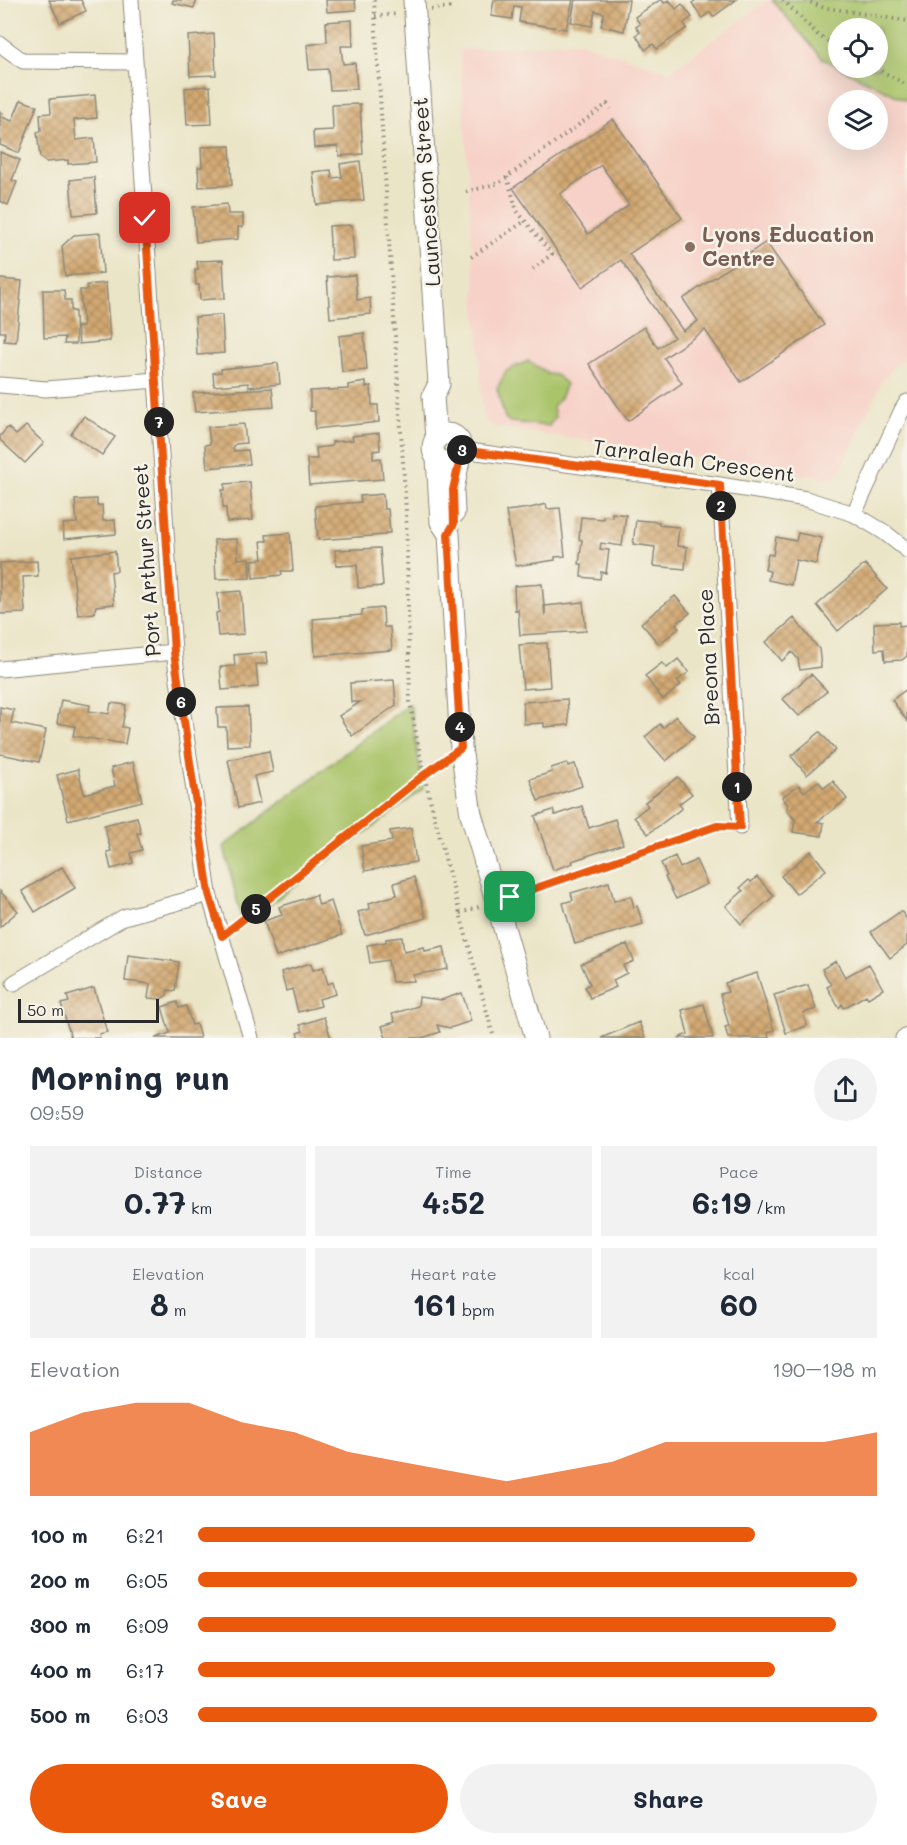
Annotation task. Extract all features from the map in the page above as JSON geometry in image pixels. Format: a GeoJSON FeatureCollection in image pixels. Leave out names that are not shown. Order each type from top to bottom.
{"type":"FeatureCollection","features":[{"type":"Feature","properties":{"kind":"main road","name":"Launceston Street"},"geometry":{"type":"LineString","coordinates":[[414,0],[439,384],[433,396],[436,448],[446,490]]}},
{"type":"Feature","properties":{"kind":"main road","name":"Launceston Street"},"geometry":{"type":"LineString","coordinates":[[439,384],[448,396],[449,425],[460,447],[446,490],[441,522],[448,534],[461,748],[471,814],[536,1038]]}},
{"type":"Feature","properties":{"kind":"main road"},"geometry":{"type":"LineString","coordinates":[[436,448],[440,435],[449,433],[460,447]]}},
{"type":"Feature","properties":{"kind":"street","name":"Port Arthur Street"},"geometry":{"type":"LineString","coordinates":[[131,0],[174,652],[209,894],[251,1038]]}},
{"type":"Feature","properties":{"kind":"street"},"geometry":{"type":"LineString","coordinates":[[0,44],[23,61],[135,62]]}},
{"type":"Feature","properties":{"kind":"street"},"geometry":{"type":"LineString","coordinates":[[0,385],[46,389],[156,380]]}},
{"type":"Feature","properties":{"kind":"street"},"geometry":{"type":"LineString","coordinates":[[854,514],[907,402]]}},
{"type":"Feature","properties":{"kind":"street","name":"Tarraleah Crescent"},"geometry":{"type":"LineString","coordinates":[[460,447],[806,499],[854,514],[884,531],[907,550]]}},
{"type":"Feature","properties":{"kind":"street","name":"Breona Place"},"geometry":{"type":"LineString","coordinates":[[720,485],[740,827]]}},
{"type":"Feature","properties":{"kind":"street"},"geometry":{"type":"LineString","coordinates":[[0,669],[174,652]]}},
{"type":"Feature","properties":{"kind":"street"},"geometry":{"type":"LineString","coordinates":[[14,983],[124,917],[209,894]]}},
{"type":"Feature","properties":{"kind":"street"},"geometry":{"type":"LineString","coordinates":[[903,1038],[907,1035]]}},
{"type":"Feature","properties":{"kind":"path"},"geometry":{"type":"LineString","coordinates":[[374,0],[405,499],[410,703],[424,775],[494,1038]]}},
{"type":"Feature","properties":{"kind":"path"},"geometry":{"type":"LineString","coordinates":[[783,0],[819,36],[828,41]]}},
{"type":"Feature","properties":{"kind":"path"},"geometry":{"type":"LineString","coordinates":[[805,0],[822,7],[907,21]]}},
{"type":"Feature","properties":{"kind":"path"},"geometry":{"type":"LineString","coordinates":[[888,75],[907,85]]}},
{"type":"Feature","properties":{"kind":"path"},"geometry":{"type":"LineString","coordinates":[[466,192],[499,183],[608,104],[611,109]]}},
{"type":"Feature","properties":{"kind":"path"},"geometry":{"type":"LineString","coordinates":[[507,177],[517,212],[552,255],[533,268]]}},
{"type":"Feature","properties":{"kind":"path"},"geometry":{"type":"LineString","coordinates":[[471,257],[525,221]]}},
{"type":"Feature","properties":{"kind":"path"},"geometry":{"type":"LineString","coordinates":[[222,936],[461,748]]}},
{"type":"Feature","properties":{"kind":"path"},"geometry":{"type":"LineString","coordinates":[[510,897],[717,826],[740,827]]}},
{"type":"Feature","properties":{"kind":"shaded area","name":"Lyons Education Centre"},"geometry":{"type":"Polygon","coordinates":[[[772,0],[822,58],[828,61],[828,78],[862,78],[885,90],[828,90],[828,150],[888,150],[888,91],[907,101],[907,354],[881,383],[840,472],[833,478],[492,426],[487,423],[483,414],[460,50],[580,42],[669,72],[772,0]]]}},
{"type":"Feature","properties":{"kind":"green space"},"geometry":{"type":"Polygon","coordinates":[[[772,0],[907,0],[907,101],[860,78],[888,78],[888,18],[828,18],[828,61],[822,58],[772,0]]]}},
{"type":"Feature","properties":{"kind":"green space"},"geometry":{"type":"Polygon","coordinates":[[[528,361],[548,374],[556,375],[566,384],[553,407],[555,417],[549,426],[510,422],[505,418],[497,389],[506,371],[528,361]]]}},
{"type":"Feature","properties":{"kind":"green space"},"geometry":{"type":"Polygon","coordinates":[[[410,703],[423,789],[243,925],[224,846],[410,703]]]}},
{"type":"Feature","properties":{"kind":"building"},"geometry":{"type":"Polygon","coordinates":[[[49,0],[81,0],[86,11],[60,23],[49,0]]]}},
{"type":"Feature","properties":{"kind":"building"},"geometry":{"type":"Polygon","coordinates":[[[173,0],[197,0],[194,8],[172,3],[173,0]]]}},
{"type":"Feature","properties":{"kind":"building"},"geometry":{"type":"Polygon","coordinates":[[[326,0],[355,0],[356,10],[327,12],[326,0]]]}},
{"type":"Feature","properties":{"kind":"building"},"geometry":{"type":"Polygon","coordinates":[[[494,0],[573,0],[566,29],[519,22],[521,7],[514,6],[512,19],[491,16],[494,0]]]}},
{"type":"Feature","properties":{"kind":"building"},"geometry":{"type":"Polygon","coordinates":[[[575,0],[629,0],[624,31],[601,26],[604,13],[595,11],[592,26],[571,22],[575,0]]]}},
{"type":"Feature","properties":{"kind":"building"},"geometry":{"type":"Polygon","coordinates":[[[660,0],[664,3],[669,0],[676,9],[682,4],[692,17],[684,23],[687,28],[657,49],[653,44],[645,50],[636,35],[640,32],[636,27],[640,24],[635,17],[660,0]]]}},
{"type":"Feature","properties":{"kind":"building"},"geometry":{"type":"Polygon","coordinates":[[[696,0],[736,0],[713,17],[710,12],[702,18],[692,3],[696,0]]]}},
{"type":"Feature","properties":{"kind":"building"},"geometry":{"type":"Polygon","coordinates":[[[352,20],[353,46],[341,46],[343,64],[355,63],[357,89],[330,90],[328,69],[309,70],[307,45],[327,42],[326,22],[352,20]]]}},
{"type":"Feature","properties":{"kind":"building"},"geometry":{"type":"Polygon","coordinates":[[[214,34],[216,75],[190,76],[188,36],[214,34]]]}},
{"type":"Feature","properties":{"kind":"building"},"geometry":{"type":"Polygon","coordinates":[[[210,86],[212,124],[187,125],[185,88],[210,86]]]}},
{"type":"Feature","properties":{"kind":"building"},"geometry":{"type":"Polygon","coordinates":[[[95,95],[97,118],[74,120],[76,140],[94,138],[96,162],[68,164],[68,160],[46,162],[40,157],[37,132],[41,131],[40,114],[51,113],[50,99],[95,95]]]}},
{"type":"Feature","properties":{"kind":"building"},"geometry":{"type":"Polygon","coordinates":[[[21,100],[37,106],[19,153],[0,145],[0,112],[3,114],[2,117],[12,121],[21,100]]]}},
{"type":"Feature","properties":{"kind":"building"},"geometry":{"type":"Polygon","coordinates":[[[360,104],[363,154],[339,156],[338,146],[314,148],[313,131],[333,130],[332,105],[360,104]]]}},
{"type":"Feature","properties":{"kind":"building"},"geometry":{"type":"Polygon","coordinates":[[[613,119],[682,218],[629,254],[683,331],[698,321],[683,299],[766,242],[824,325],[741,382],[705,330],[664,358],[682,383],[628,421],[589,364],[644,327],[658,348],[674,337],[621,260],[582,287],[513,188],[613,119]],[[601,165],[560,194],[588,234],[629,205],[601,165]]]}},
{"type":"Feature","properties":{"kind":"building"},"geometry":{"type":"Polygon","coordinates":[[[230,146],[232,185],[199,187],[198,167],[202,167],[201,147],[230,146]]]}},
{"type":"Feature","properties":{"kind":"building"},"geometry":{"type":"Polygon","coordinates":[[[0,152],[20,160],[12,180],[17,182],[8,205],[0,201],[0,152]]]}},
{"type":"Feature","properties":{"kind":"building"},"geometry":{"type":"Polygon","coordinates":[[[360,161],[364,200],[317,205],[313,172],[331,170],[332,178],[342,177],[340,164],[360,161]]]}},
{"type":"Feature","properties":{"kind":"building"},"geometry":{"type":"Polygon","coordinates":[[[94,177],[97,213],[73,215],[70,180],[94,177]]]}},
{"type":"Feature","properties":{"kind":"building"},"geometry":{"type":"Polygon","coordinates":[[[227,204],[228,214],[243,214],[243,227],[238,227],[238,239],[196,242],[193,207],[227,204]]]}},
{"type":"Feature","properties":{"kind":"building"},"geometry":{"type":"Polygon","coordinates":[[[352,225],[354,259],[331,260],[329,226],[352,225]]]}},
{"type":"Feature","properties":{"kind":"building"},"geometry":{"type":"Polygon","coordinates":[[[100,233],[103,273],[65,276],[62,246],[74,235],[100,233]]]}},
{"type":"Feature","properties":{"kind":"building"},"geometry":{"type":"Polygon","coordinates":[[[223,260],[225,298],[200,300],[199,285],[196,285],[197,261],[223,260]]]}},
{"type":"Feature","properties":{"kind":"building"},"geometry":{"type":"Polygon","coordinates":[[[355,275],[357,300],[370,298],[371,314],[330,318],[327,277],[355,275]]]}},
{"type":"Feature","properties":{"kind":"building"},"geometry":{"type":"Polygon","coordinates":[[[0,279],[22,281],[16,342],[4,341],[5,332],[0,332],[0,279]]]}},
{"type":"Feature","properties":{"kind":"building"},"geometry":{"type":"Polygon","coordinates":[[[106,283],[110,341],[79,344],[77,327],[83,327],[80,290],[87,290],[87,285],[106,283]]]}},
{"type":"Feature","properties":{"kind":"building"},"geometry":{"type":"Polygon","coordinates":[[[43,290],[64,290],[65,300],[71,300],[71,311],[75,311],[76,344],[64,344],[65,337],[44,338],[43,290]]]}},
{"type":"Feature","properties":{"kind":"building"},"geometry":{"type":"Polygon","coordinates":[[[222,315],[224,353],[197,355],[195,317],[222,315]]]}},
{"type":"Feature","properties":{"kind":"building"},"geometry":{"type":"Polygon","coordinates":[[[364,333],[367,370],[342,372],[339,336],[364,333]]]}},
{"type":"Feature","properties":{"kind":"building"},"geometry":{"type":"Polygon","coordinates":[[[278,363],[280,384],[249,387],[248,383],[214,386],[213,373],[221,372],[221,369],[278,363]]]}},
{"type":"Feature","properties":{"kind":"building"},"geometry":{"type":"Polygon","coordinates":[[[366,382],[366,387],[371,386],[372,405],[378,405],[379,422],[315,429],[315,411],[310,411],[310,391],[348,389],[348,385],[366,382]]]}},
{"type":"Feature","properties":{"kind":"building"},"geometry":{"type":"Polygon","coordinates":[[[272,388],[274,407],[195,412],[193,393],[272,388]]]}},
{"type":"Feature","properties":{"kind":"building"},"geometry":{"type":"Polygon","coordinates":[[[84,416],[115,437],[102,455],[71,434],[84,416]]]}},
{"type":"Feature","properties":{"kind":"building"},"geometry":{"type":"Polygon","coordinates":[[[244,424],[246,443],[233,446],[234,451],[248,450],[250,464],[207,468],[205,445],[210,444],[208,427],[244,424]]]}},
{"type":"Feature","properties":{"kind":"building"},"geometry":{"type":"Polygon","coordinates":[[[26,426],[44,443],[25,463],[0,440],[0,436],[8,427],[16,435],[26,426]]]}},
{"type":"Feature","properties":{"kind":"building"},"geometry":{"type":"Polygon","coordinates":[[[379,433],[380,450],[373,451],[373,459],[381,458],[383,479],[309,485],[307,459],[317,459],[316,448],[332,446],[332,442],[353,440],[352,436],[379,433]]]}},
{"type":"Feature","properties":{"kind":"building"},"geometry":{"type":"Polygon","coordinates":[[[250,482],[253,520],[227,522],[222,490],[225,490],[225,484],[250,482]]]}},
{"type":"Feature","properties":{"kind":"building"},"geometry":{"type":"Polygon","coordinates":[[[383,494],[384,509],[388,509],[390,533],[318,540],[315,506],[361,502],[360,496],[383,494]]]}},
{"type":"Feature","properties":{"kind":"building"},"geometry":{"type":"Polygon","coordinates":[[[97,499],[97,506],[102,505],[103,521],[115,520],[116,534],[64,539],[63,524],[77,523],[75,500],[97,499]]]}},
{"type":"Feature","properties":{"kind":"building"},"geometry":{"type":"Polygon","coordinates":[[[546,504],[547,509],[560,508],[565,556],[555,557],[555,560],[516,566],[506,511],[546,504]]]}},
{"type":"Feature","properties":{"kind":"building"},"geometry":{"type":"Polygon","coordinates":[[[612,513],[626,515],[622,546],[601,543],[600,549],[609,550],[606,573],[601,572],[600,579],[581,577],[582,564],[579,564],[582,540],[579,539],[581,517],[603,519],[603,516],[612,517],[612,513]]]}},
{"type":"Feature","properties":{"kind":"building"},"geometry":{"type":"Polygon","coordinates":[[[636,520],[679,527],[677,546],[687,547],[685,569],[653,566],[655,547],[633,544],[636,520]]]}},
{"type":"Feature","properties":{"kind":"building"},"geometry":{"type":"Polygon","coordinates":[[[290,533],[293,571],[281,571],[282,575],[253,578],[252,560],[263,559],[261,541],[267,541],[266,535],[290,533]]]}},
{"type":"Feature","properties":{"kind":"building"},"geometry":{"type":"Polygon","coordinates":[[[798,533],[822,538],[816,564],[796,560],[791,585],[768,580],[770,571],[765,570],[768,554],[773,555],[776,537],[796,541],[798,533]]]}},
{"type":"Feature","properties":{"kind":"building"},"geometry":{"type":"Polygon","coordinates":[[[237,539],[238,559],[249,558],[250,578],[216,579],[214,540],[237,539]]]}},
{"type":"Feature","properties":{"kind":"building"},"geometry":{"type":"Polygon","coordinates":[[[380,548],[383,586],[358,588],[357,565],[336,566],[335,550],[380,548]]]}},
{"type":"Feature","properties":{"kind":"building"},"geometry":{"type":"Polygon","coordinates":[[[115,551],[117,571],[111,572],[114,604],[96,606],[94,613],[78,615],[71,556],[115,551]]]}},
{"type":"Feature","properties":{"kind":"building"},"geometry":{"type":"Polygon","coordinates":[[[37,561],[38,576],[23,577],[25,613],[0,614],[0,563],[37,561]]]}},
{"type":"Feature","properties":{"kind":"building"},"geometry":{"type":"Polygon","coordinates":[[[865,564],[887,589],[838,631],[817,605],[865,564]]]}},
{"type":"Feature","properties":{"kind":"building"},"geometry":{"type":"Polygon","coordinates":[[[542,584],[545,616],[545,606],[583,602],[586,631],[520,635],[518,609],[515,610],[514,586],[542,584]]]}},
{"type":"Feature","properties":{"kind":"building"},"geometry":{"type":"Polygon","coordinates":[[[241,591],[244,634],[218,636],[216,613],[219,612],[218,593],[241,591]]]}},
{"type":"Feature","properties":{"kind":"building"},"geometry":{"type":"Polygon","coordinates":[[[675,596],[690,613],[676,624],[679,628],[659,644],[641,623],[675,596]]]}},
{"type":"Feature","properties":{"kind":"building"},"geometry":{"type":"Polygon","coordinates":[[[383,608],[384,627],[390,627],[392,650],[315,656],[313,619],[362,615],[362,610],[383,608]]]}},
{"type":"Feature","properties":{"kind":"building"},"geometry":{"type":"Polygon","coordinates":[[[794,618],[819,649],[821,667],[800,670],[798,659],[792,652],[782,661],[766,642],[794,618]]]}},
{"type":"Feature","properties":{"kind":"building"},"geometry":{"type":"Polygon","coordinates":[[[899,622],[899,626],[907,625],[907,656],[902,660],[885,661],[884,649],[875,650],[874,623],[899,622]]]}},
{"type":"Feature","properties":{"kind":"building"},"geometry":{"type":"Polygon","coordinates":[[[547,643],[550,687],[523,689],[519,645],[547,643]]]}},
{"type":"Feature","properties":{"kind":"building"},"geometry":{"type":"Polygon","coordinates":[[[266,652],[267,664],[256,664],[258,687],[222,690],[220,667],[235,666],[234,655],[266,652]]]}},
{"type":"Feature","properties":{"kind":"building"},"geometry":{"type":"Polygon","coordinates":[[[678,659],[689,672],[677,681],[681,685],[663,700],[645,676],[662,663],[667,668],[678,659]]]}},
{"type":"Feature","properties":{"kind":"building"},"geometry":{"type":"Polygon","coordinates":[[[811,674],[827,691],[799,716],[783,699],[811,674]]]}},
{"type":"Feature","properties":{"kind":"building"},"geometry":{"type":"Polygon","coordinates":[[[394,680],[396,705],[352,736],[339,716],[360,702],[351,702],[350,683],[394,680]]]}},
{"type":"Feature","properties":{"kind":"building"},"geometry":{"type":"Polygon","coordinates":[[[907,689],[907,721],[892,700],[907,689]]]}},
{"type":"Feature","properties":{"kind":"building"},"geometry":{"type":"Polygon","coordinates":[[[567,699],[569,725],[544,727],[544,723],[524,724],[523,702],[567,699]]]}},
{"type":"Feature","properties":{"kind":"building"},"geometry":{"type":"Polygon","coordinates":[[[61,700],[90,705],[89,711],[109,714],[111,703],[126,705],[122,727],[128,728],[125,744],[73,736],[75,726],[57,723],[61,700]]]}},
{"type":"Feature","properties":{"kind":"building"},"geometry":{"type":"Polygon","coordinates":[[[0,707],[14,710],[11,723],[46,730],[39,762],[0,754],[0,707]]]}},
{"type":"Feature","properties":{"kind":"building"},"geometry":{"type":"Polygon","coordinates":[[[248,707],[250,745],[227,746],[226,727],[218,727],[217,708],[248,707]]]}},
{"type":"Feature","properties":{"kind":"building"},"geometry":{"type":"Polygon","coordinates":[[[676,716],[694,737],[666,761],[645,737],[660,724],[663,728],[676,716]]]}},
{"type":"Feature","properties":{"kind":"building"},"geometry":{"type":"Polygon","coordinates":[[[820,732],[836,750],[807,775],[791,756],[820,732]]]}},
{"type":"Feature","properties":{"kind":"building"},"geometry":{"type":"Polygon","coordinates":[[[269,751],[273,772],[254,776],[260,803],[238,808],[228,760],[269,751]]]}},
{"type":"Feature","properties":{"kind":"building"},"geometry":{"type":"Polygon","coordinates":[[[133,762],[142,801],[68,820],[57,775],[78,769],[84,794],[115,786],[111,768],[133,762]]]}},
{"type":"Feature","properties":{"kind":"building"},"geometry":{"type":"Polygon","coordinates":[[[567,763],[568,766],[575,764],[582,786],[538,801],[530,779],[552,772],[551,768],[567,763]]]}},
{"type":"Feature","properties":{"kind":"building"},"geometry":{"type":"Polygon","coordinates":[[[678,777],[692,794],[679,804],[682,808],[648,834],[634,817],[648,806],[645,802],[678,777]]]}},
{"type":"Feature","properties":{"kind":"building"},"geometry":{"type":"Polygon","coordinates":[[[818,781],[824,788],[833,781],[847,799],[817,822],[824,823],[822,836],[793,832],[795,820],[787,810],[788,805],[782,797],[799,785],[804,792],[818,781]]]}},
{"type":"Feature","properties":{"kind":"building"},"geometry":{"type":"Polygon","coordinates":[[[582,806],[589,828],[615,819],[623,844],[572,861],[573,863],[553,870],[535,816],[553,810],[555,815],[582,806]]]}},
{"type":"Feature","properties":{"kind":"building"},"geometry":{"type":"Polygon","coordinates":[[[137,817],[141,833],[137,833],[142,850],[131,853],[133,863],[111,869],[107,852],[111,851],[104,825],[137,817]]]}},
{"type":"Feature","properties":{"kind":"building"},"geometry":{"type":"Polygon","coordinates":[[[411,828],[416,862],[365,871],[361,846],[392,841],[390,831],[411,828]]]}},
{"type":"Feature","properties":{"kind":"building"},"geometry":{"type":"Polygon","coordinates":[[[811,851],[826,870],[796,894],[781,876],[811,851]]]}},
{"type":"Feature","properties":{"kind":"building"},"geometry":{"type":"Polygon","coordinates":[[[675,856],[680,868],[696,860],[707,884],[676,899],[661,863],[675,856]]]}},
{"type":"Feature","properties":{"kind":"building"},"geometry":{"type":"Polygon","coordinates":[[[62,867],[75,888],[35,912],[22,891],[62,867]]]}},
{"type":"Feature","properties":{"kind":"building"},"geometry":{"type":"Polygon","coordinates":[[[414,877],[426,918],[365,935],[358,912],[370,909],[369,903],[397,895],[394,883],[414,877]]]}},
{"type":"Feature","properties":{"kind":"building"},"geometry":{"type":"Polygon","coordinates":[[[757,877],[774,896],[741,924],[726,906],[743,891],[740,888],[749,880],[751,882],[757,877]]]}},
{"type":"Feature","properties":{"kind":"building"},"geometry":{"type":"Polygon","coordinates":[[[609,882],[614,901],[631,896],[643,924],[575,944],[563,903],[573,900],[571,893],[609,882]]]}},
{"type":"Feature","properties":{"kind":"building"},"geometry":{"type":"Polygon","coordinates":[[[0,891],[18,911],[0,927],[0,891]]]}},
{"type":"Feature","properties":{"kind":"building"},"geometry":{"type":"Polygon","coordinates":[[[316,895],[319,905],[331,901],[342,935],[276,957],[264,921],[282,915],[279,907],[316,895]]]}},
{"type":"Feature","properties":{"kind":"building"},"geometry":{"type":"Polygon","coordinates":[[[901,911],[907,919],[907,945],[890,958],[871,932],[901,911]]]}},
{"type":"Feature","properties":{"kind":"building"},"geometry":{"type":"Polygon","coordinates":[[[402,937],[404,951],[424,947],[425,951],[444,947],[448,969],[413,975],[414,981],[392,982],[388,960],[370,963],[367,945],[402,937]]]}},
{"type":"Feature","properties":{"kind":"building"},"geometry":{"type":"Polygon","coordinates":[[[627,944],[634,961],[623,966],[627,973],[613,980],[616,987],[590,998],[585,987],[590,984],[581,964],[627,944]]]}},
{"type":"Feature","properties":{"kind":"building"},"geometry":{"type":"Polygon","coordinates":[[[128,955],[179,962],[175,991],[168,990],[167,995],[161,999],[148,998],[150,984],[125,981],[128,955]]]}},
{"type":"Feature","properties":{"kind":"building"},"geometry":{"type":"Polygon","coordinates":[[[836,961],[845,977],[869,964],[883,989],[868,998],[866,995],[844,1008],[842,1004],[839,1008],[827,987],[831,985],[822,969],[836,961]]]}},
{"type":"Feature","properties":{"kind":"building"},"geometry":{"type":"Polygon","coordinates":[[[311,963],[313,970],[323,967],[328,984],[333,982],[336,994],[319,999],[321,1006],[298,1012],[292,989],[286,991],[281,972],[311,963]]]}},
{"type":"Feature","properties":{"kind":"building"},"geometry":{"type":"Polygon","coordinates":[[[757,973],[774,1030],[768,1032],[769,1038],[728,1038],[725,1027],[729,1026],[720,994],[728,992],[725,983],[757,973]]]}},
{"type":"Feature","properties":{"kind":"building"},"geometry":{"type":"Polygon","coordinates":[[[808,985],[816,1009],[803,1013],[807,1026],[786,1033],[774,995],[808,985]]]}},
{"type":"Feature","properties":{"kind":"building"},"geometry":{"type":"Polygon","coordinates":[[[94,988],[107,1032],[99,1034],[100,1038],[71,1038],[61,1004],[69,1002],[67,996],[94,988]]]}},
{"type":"Feature","properties":{"kind":"building"},"geometry":{"type":"Polygon","coordinates":[[[462,993],[471,1021],[450,1028],[437,1025],[440,1032],[422,1038],[386,1038],[382,1026],[395,1022],[392,1014],[418,1006],[419,997],[441,1000],[462,993]]]}},
{"type":"Feature","properties":{"kind":"building"},"geometry":{"type":"Polygon","coordinates":[[[177,1002],[179,1008],[186,1006],[192,1025],[196,1024],[200,1038],[155,1038],[170,1033],[162,1007],[177,1002]]]}},
{"type":"Feature","properties":{"kind":"building"},"geometry":{"type":"Polygon","coordinates":[[[704,1004],[713,1038],[678,1038],[688,1034],[682,1010],[704,1004]]]}},
{"type":"Feature","properties":{"kind":"building"},"geometry":{"type":"Polygon","coordinates":[[[324,1017],[331,1038],[299,1038],[297,1033],[303,1031],[300,1025],[324,1017]]]}},
{"type":"Feature","properties":{"kind":"building"},"geometry":{"type":"Polygon","coordinates":[[[639,1022],[645,1038],[601,1038],[639,1022]]]}},
{"type":"Feature","properties":{"kind":"place","name":"Lyons Education Centre"},"geometry":{"type":"Point","coordinates":[690,247]}},
{"type":"Feature","properties":{"kind":"route"},"geometry":{"type":"LineString","coordinates":[[145,218],[174,652],[209,894],[222,936],[461,748],[448,534],[454,524],[453,490],[462,450],[720,485],[740,827],[717,826],[510,897]]}}]}
